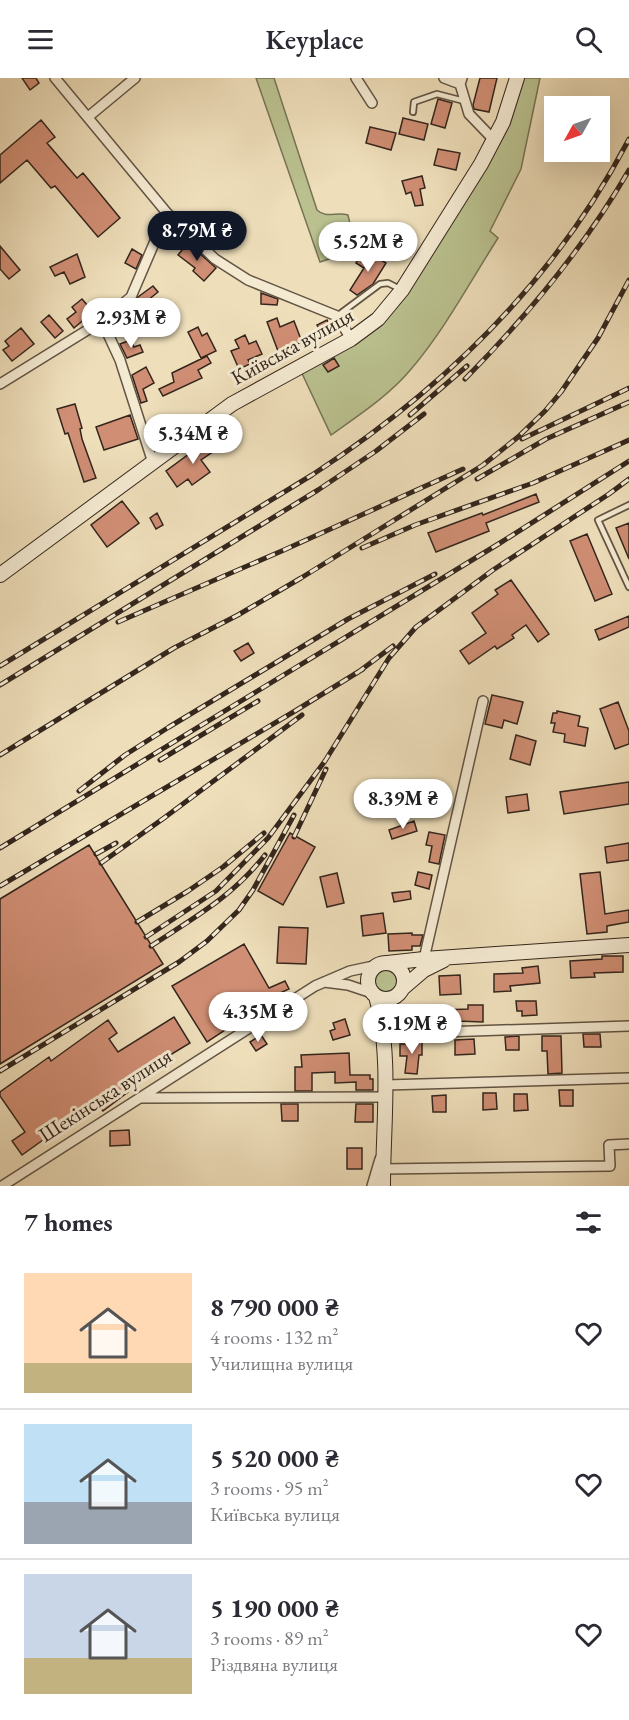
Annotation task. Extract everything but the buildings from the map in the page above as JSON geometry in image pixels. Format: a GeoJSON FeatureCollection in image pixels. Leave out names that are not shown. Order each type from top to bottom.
{"type":"FeatureCollection","features":[{"type":"Feature","properties":{"kind":"street"},"geometry":{"type":"LineString","coordinates":[[55,78],[167,213],[215,259],[248,280],[337,316],[351,339]]}},
{"type":"Feature","properties":{"kind":"street"},"geometry":{"type":"LineString","coordinates":[[88,117],[135,78]]}},
{"type":"Feature","properties":{"kind":"street"},"geometry":{"type":"LineString","coordinates":[[356,78],[372,103]]}},
{"type":"Feature","properties":{"kind":"street"},"geometry":{"type":"LineString","coordinates":[[444,78],[461,81],[469,114],[494,140]]}},
{"type":"Feature","properties":{"kind":"street","name":"Київська вулиця"},"geometry":{"type":"LineString","coordinates":[[0,574],[236,401],[351,339],[378,319],[402,290],[494,140],[508,109],[517,78]]}},
{"type":"Feature","properties":{"kind":"street"},"geometry":{"type":"LineString","coordinates":[[0,384],[20,374],[102,321],[131,297],[167,213]]}},
{"type":"Feature","properties":{"kind":"street"},"geometry":{"type":"LineString","coordinates":[[102,321],[120,360],[153,463]]}},
{"type":"Feature","properties":{"kind":"street"},"geometry":{"type":"LineString","coordinates":[[424,959],[483,701]]}},
{"type":"Feature","properties":{"kind":"street","name":"Шекінська вулиця"},"geometry":{"type":"LineString","coordinates":[[2,1186],[322,982],[350,971],[424,959],[629,945]]}},
{"type":"Feature","properties":{"kind":"street","name":"Шекінська вулиця"},"geometry":{"type":"LineString","coordinates":[[400,991],[424,970],[449,958]]}},
{"type":"Feature","properties":{"kind":"street"},"geometry":{"type":"LineString","coordinates":[[382,1034],[404,978],[400,970],[383,964],[371,971],[368,980],[374,995],[382,1034],[385,1091],[383,1186]]}},
{"type":"Feature","properties":{"kind":"street"},"geometry":{"type":"LineString","coordinates":[[322,982],[348,985],[389,999],[400,991]]}},
{"type":"Feature","properties":{"kind":"street"},"geometry":{"type":"LineString","coordinates":[[382,1034],[629,1026]]}},
{"type":"Feature","properties":{"kind":"street"},"geometry":{"type":"LineString","coordinates":[[140,1098],[385,1091],[629,1078]]}},
{"type":"Feature","properties":{"kind":"street"},"geometry":{"type":"LineString","coordinates":[[383,1168],[610,1166],[609,1145],[629,1144]]}},
{"type":"Feature","properties":{"kind":"street"},"geometry":{"type":"LineString","coordinates":[[372,1186],[384,1145]]}},
{"type":"Feature","properties":{"kind":"lane"},"geometry":{"type":"LineString","coordinates":[[413,112],[414,102],[437,94],[465,101]]}},
{"type":"Feature","properties":{"kind":"lane"},"geometry":{"type":"LineString","coordinates":[[337,316],[380,284],[388,284],[402,290]]}},
{"type":"Feature","properties":{"kind":"lane"},"geometry":{"type":"LineString","coordinates":[[629,505],[598,519],[629,587]]}},
{"type":"Feature","properties":{"kind":"green space"},"geometry":{"type":"Polygon","coordinates":[[[256,78],[274,78],[317,210],[324,214],[348,215],[356,250],[320,262],[256,78]]]}},
{"type":"Feature","properties":{"kind":"green space"},"geometry":{"type":"Polygon","coordinates":[[[517,78],[540,78],[521,169],[490,231],[498,238],[446,321],[412,368],[384,396],[331,435],[299,367],[378,319],[481,164],[517,78]]]}},
{"type":"Feature","properties":{"kind":"green space"},"geometry":{"type":"Polygon","coordinates":[[[386,968],[395,972],[399,981],[395,990],[386,994],[377,990],[373,981],[377,972],[386,968]]]}},
{"type":"Feature","properties":{"kind":"railway"},"geometry":{"type":"LineString","coordinates":[[0,666],[312,475],[361,442],[407,406],[493,327],[531,284],[567,238],[600,190],[629,139]]}},
{"type":"Feature","properties":{"kind":"railway"},"geometry":{"type":"LineString","coordinates":[[465,379],[554,280],[593,227],[629,170]]}},
{"type":"Feature","properties":{"kind":"railway"},"geometry":{"type":"LineString","coordinates":[[0,755],[174,648],[238,615],[301,578],[483,465],[518,437],[561,392],[598,338],[629,280]]}},
{"type":"Feature","properties":{"kind":"railway"},"geometry":{"type":"LineString","coordinates":[[410,415],[467,366]]}},
{"type":"Feature","properties":{"kind":"railway"},"geometry":{"type":"LineString","coordinates":[[522,439],[629,388]]}},
{"type":"Feature","properties":{"kind":"railway"},"geometry":{"type":"LineString","coordinates":[[477,479],[546,439],[629,402]]}},
{"type":"Feature","properties":{"kind":"railway"},"geometry":{"type":"LineString","coordinates":[[0,685],[318,490],[376,451],[424,414]]}},
{"type":"Feature","properties":{"kind":"railway"},"geometry":{"type":"LineString","coordinates":[[362,548],[415,525],[533,483],[629,440]]}},
{"type":"Feature","properties":{"kind":"railway"},"geometry":{"type":"LineString","coordinates":[[0,848],[500,543],[629,461]]}},
{"type":"Feature","properties":{"kind":"railway"},"geometry":{"type":"LineString","coordinates":[[118,622],[463,469]]}},
{"type":"Feature","properties":{"kind":"railway"},"geometry":{"type":"LineString","coordinates":[[146,937],[216,891],[268,838],[325,761],[389,658],[416,627],[493,570],[629,479]]}},
{"type":"Feature","properties":{"kind":"railway"},"geometry":{"type":"LineString","coordinates":[[79,791],[125,755],[169,727],[348,619],[435,574]]}},
{"type":"Feature","properties":{"kind":"railway"},"geometry":{"type":"LineString","coordinates":[[357,673],[393,646]]}},
{"type":"Feature","properties":{"kind":"railway"},"geometry":{"type":"LineString","coordinates":[[0,886],[363,669]]}},
{"type":"Feature","properties":{"kind":"railway"},"geometry":{"type":"LineString","coordinates":[[160,760],[258,701]]}},
{"type":"Feature","properties":{"kind":"railway"},"geometry":{"type":"LineString","coordinates":[[101,863],[302,715]]}},
{"type":"Feature","properties":{"kind":"railway"},"geometry":{"type":"LineString","coordinates":[[294,837],[326,769]]}},
{"type":"Feature","properties":{"kind":"railway"},"geometry":{"type":"LineString","coordinates":[[0,1071],[179,962],[207,941],[239,910],[253,890],[294,815]]}},
{"type":"Feature","properties":{"kind":"railway"},"geometry":{"type":"LineString","coordinates":[[137,922],[223,867],[264,833]]}},
{"type":"Feature","properties":{"kind":"railway"},"geometry":{"type":"LineString","coordinates":[[96,854],[116,843]]}},
{"type":"Feature","properties":{"kind":"railway"},"geometry":{"type":"LineString","coordinates":[[151,946],[226,895],[265,855]]}}]}
